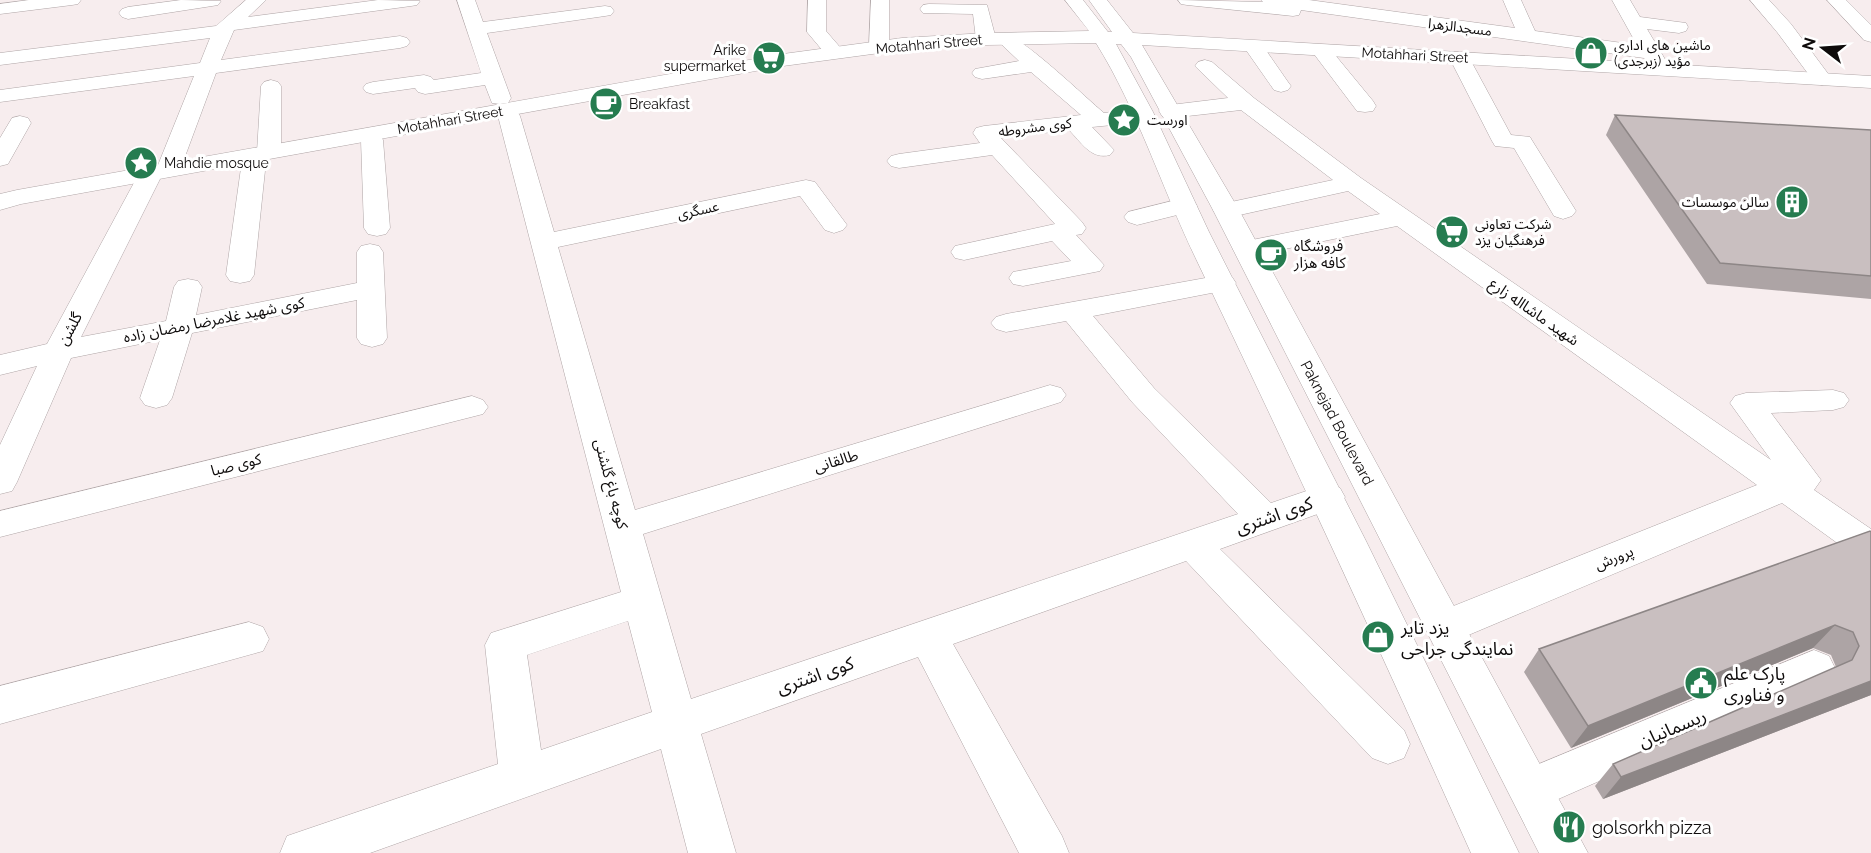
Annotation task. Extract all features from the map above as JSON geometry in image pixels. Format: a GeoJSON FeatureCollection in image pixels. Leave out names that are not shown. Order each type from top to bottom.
{"type":"FeatureCollection","features":[{"type":"Feature","properties":{"kind":"street"},"geometry":{"type":"LineString","coordinates":[[0,9],[72,0]]}},
{"type":"Feature","properties":{"kind":"street"},"geometry":{"type":"LineString","coordinates":[[227,28],[254,3],[296,0]]}},
{"type":"Feature","properties":{"kind":"street","name":"کوچه باغ گلشنی"},"geometry":{"type":"LineString","coordinates":[[466,0],[506,113],[544,242],[712,853]]}},
{"type":"Feature","properties":{"kind":"street"},"geometry":{"type":"LineString","coordinates":[[817,0],[817,32],[835,53]]}},
{"type":"Feature","properties":{"kind":"street"},"geometry":{"type":"LineString","coordinates":[[879,47],[880,0]]}},
{"type":"Feature","properties":{"kind":"street"},"geometry":{"type":"LineString","coordinates":[[1187,0],[1460,27]]}},
{"type":"Feature","properties":{"kind":"street","name":"مسجدالزهرا"},"geometry":{"type":"LineString","coordinates":[[1270,0],[1527,35],[1656,61]]}},
{"type":"Feature","properties":{"kind":"street"},"geometry":{"type":"LineString","coordinates":[[1512,0],[1527,35]]}},
{"type":"Feature","properties":{"kind":"street"},"geometry":{"type":"LineString","coordinates":[[1611,0],[1621,0],[1656,61]]}},
{"type":"Feature","properties":{"kind":"street"},"geometry":{"type":"LineString","coordinates":[[1759,0],[1784,28],[1822,80]]}},
{"type":"Feature","properties":{"kind":"street"},"geometry":{"type":"LineString","coordinates":[[1836,0],[1871,36]]}},
{"type":"Feature","properties":{"kind":"street"},"geometry":{"type":"LineString","coordinates":[[128,12],[213,1]]}},
{"type":"Feature","properties":{"kind":"street"},"geometry":{"type":"LineString","coordinates":[[199,34],[213,1]]}},
{"type":"Feature","properties":{"kind":"street"},"geometry":{"type":"LineString","coordinates":[[0,59],[199,34],[411,1]]}},
{"type":"Feature","properties":{"kind":"street"},"geometry":{"type":"LineString","coordinates":[[1056,40],[1075,28],[1085,4]]}},
{"type":"Feature","properties":{"kind":"street","name":"Paknejad Boulevard"},"geometry":{"type":"LineString","coordinates":[[1085,4],[1121,31],[1149,71],[1156,113],[1236,230],[1564,853]]}},
{"type":"Feature","properties":{"kind":"street","name":"Paknejad Boulevard"},"geometry":{"type":"LineString","coordinates":[[1085,4],[1121,31],[1156,113],[1184,206],[1327,497],[1495,853]]}},
{"type":"Feature","properties":{"kind":"street"},"geometry":{"type":"LineString","coordinates":[[929,9],[981,9],[986,39]]}},
{"type":"Feature","properties":{"kind":"street"},"geometry":{"type":"LineString","coordinates":[[476,29],[605,11]]}},
{"type":"Feature","properties":{"kind":"street"},"geometry":{"type":"LineString","coordinates":[[1634,22],[1679,27]]}},
{"type":"Feature","properties":{"kind":"street"},"geometry":{"type":"LineString","coordinates":[[1757,25],[1784,28]]}},
{"type":"Feature","properties":{"kind":"street","name":"گلشن"},"geometry":{"type":"LineString","coordinates":[[0,482],[59,351],[158,175],[227,28]]}},
{"type":"Feature","properties":{"kind":"street","name":"Motahhari Street"},"geometry":{"type":"LineString","coordinates":[[262,156],[372,140],[506,113],[850,56],[917,48],[1056,40],[1121,31],[1210,52],[1656,61],[1871,84]]}},
{"type":"Feature","properties":{"kind":"street","name":"Motahhari Street"},"geometry":{"type":"LineString","coordinates":[[0,203],[15,203],[158,175],[835,53],[879,47],[986,39],[1056,40]]}},
{"type":"Feature","properties":{"kind":"street"},"geometry":{"type":"LineString","coordinates":[[0,96],[400,42]]}},
{"type":"Feature","properties":{"kind":"street"},"geometry":{"type":"LineString","coordinates":[[1010,43],[1098,119]]}},
{"type":"Feature","properties":{"kind":"street"},"geometry":{"type":"LineString","coordinates":[[1256,50],[1281,86]]}},
{"type":"Feature","properties":{"kind":"street","name":"Motahhari Street"},"geometry":{"type":"LineString","coordinates":[[1210,52],[1256,50],[1871,84]]}},
{"type":"Feature","properties":{"kind":"street"},"geometry":{"type":"LineString","coordinates":[[1149,71],[1153,61],[1163,53],[1210,52]]}},
{"type":"Feature","properties":{"kind":"street","name":"شهید ماشااله زارع"},"geometry":{"type":"LineString","coordinates":[[1210,52],[1246,103],[1352,183],[1871,548]]}},
{"type":"Feature","properties":{"kind":"street"},"geometry":{"type":"LineString","coordinates":[[1324,54],[1365,106]]}},
{"type":"Feature","properties":{"kind":"street"},"geometry":{"type":"LineString","coordinates":[[1461,61],[1503,141],[1522,142],[1563,211]]}},
{"type":"Feature","properties":{"kind":"street"},"geometry":{"type":"LineString","coordinates":[[982,73],[1037,65]]}},
{"type":"Feature","properties":{"kind":"street"},"geometry":{"type":"LineString","coordinates":[[373,88],[424,81],[425,88],[493,77]]}},
{"type":"Feature","properties":{"kind":"street"},"geometry":{"type":"LineString","coordinates":[[240,275],[262,156],[271,86]]}},
{"type":"Feature","properties":{"kind":"street","name":"کوی مشروطه"},"geometry":{"type":"LineString","coordinates":[[1023,278],[1090,265],[1065,230],[984,133],[1246,103]]}},
{"type":"Feature","properties":{"kind":"street"},"geometry":{"type":"LineString","coordinates":[[1073,122],[1102,150]]}},
{"type":"Feature","properties":{"kind":"street"},"geometry":{"type":"LineString","coordinates":[[0,159],[20,123]]}},
{"type":"Feature","properties":{"kind":"street"},"geometry":{"type":"LineString","coordinates":[[372,140],[374,240],[370,289],[372,338]]}},
{"type":"Feature","properties":{"kind":"street"},"geometry":{"type":"LineString","coordinates":[[899,161],[998,147]]}},
{"type":"Feature","properties":{"kind":"street"},"geometry":{"type":"LineString","coordinates":[[1236,230],[1352,183]]}},
{"type":"Feature","properties":{"kind":"street","name":"عسگری"},"geometry":{"type":"LineString","coordinates":[[544,242],[806,187],[834,225]]}},
{"type":"Feature","properties":{"kind":"street"},"geometry":{"type":"LineString","coordinates":[[1137,217],[1184,206]]}},
{"type":"Feature","properties":{"kind":"street"},"geometry":{"type":"LineString","coordinates":[[1198,236],[1236,230],[1400,218]]}},
{"type":"Feature","properties":{"kind":"street"},"geometry":{"type":"LineString","coordinates":[[964,252],[1065,230]]}},
{"type":"Feature","properties":{"kind":"street"},"geometry":{"type":"LineString","coordinates":[[1006,323],[1222,283]]}},
{"type":"Feature","properties":{"kind":"street"},"geometry":{"type":"LineString","coordinates":[[156,398],[179,327],[188,287]]}},
{"type":"Feature","properties":{"kind":"street","name":"کوی شهید غلامرضا رمضان زاده"},"geometry":{"type":"LineString","coordinates":[[0,365],[59,351],[370,289]]}},
{"type":"Feature","properties":{"kind":"street"},"geometry":{"type":"LineString","coordinates":[[1073,310],[1143,395],[1265,519]]}},
{"type":"Feature","properties":{"kind":"street","name":"طالقانی"},"geometry":{"type":"LineString","coordinates":[[622,527],[1050,395]]}},
{"type":"Feature","properties":{"kind":"street","name":"پرورش"},"geometry":{"type":"LineString","coordinates":[[1445,627],[1804,480],[1746,403],[1833,400]]}},
{"type":"Feature","properties":{"kind":"street","name":"کوی صبا"},"geometry":{"type":"LineString","coordinates":[[0,524],[472,407]]}},
{"type":"Feature","properties":{"kind":"street","name":"کوی اشتری"},"geometry":{"type":"LineString","coordinates":[[321,850],[522,777],[1327,497]]}},
{"type":"Feature","properties":{"kind":"street"},"geometry":{"type":"LineString","coordinates":[[1192,544],[1388,744]]}},
{"type":"Feature","properties":{"kind":"street"},"geometry":{"type":"LineString","coordinates":[[522,777],[505,645],[643,602]]}},
{"type":"Feature","properties":{"kind":"street"},"geometry":{"type":"LineString","coordinates":[[927,636],[1045,853]]}},
{"type":"Feature","properties":{"kind":"street"},"geometry":{"type":"LineString","coordinates":[[0,705],[249,639]]}},
{"type":"Feature","properties":{"kind":"street","name":"ریسمانیان"},"geometry":{"type":"LineString","coordinates":[[1531,789],[1814,668]]}},
{"type":"Feature","properties":{"kind":"building","name":"سالن موسسات"},"geometry":{"type":"Polygon","coordinates":[[[1615,115],[1871,130],[1871,276],[1720,263],[1615,115]]]}},
{"type":"Feature","properties":{"kind":"building"},"geometry":{"type":"Polygon","coordinates":[[[1870,531],[1871,681],[1621,777],[1613,764],[1852,660],[1859,646],[1853,632],[1835,625],[1588,726],[1539,649],[1870,531]]]}},
{"type":"Feature","properties":{"kind":"place","name":"ماشین های اداری مؤید (زبرجدی)"},"geometry":{"type":"Point","coordinates":[1591,53]}},
{"type":"Feature","properties":{"kind":"place","name":"Arike supermarket"},"geometry":{"type":"Point","coordinates":[769,58]}},
{"type":"Feature","properties":{"kind":"place","name":"Breakfast"},"geometry":{"type":"Point","coordinates":[606,104]}},
{"type":"Feature","properties":{"kind":"place","name":"اورست"},"geometry":{"type":"Point","coordinates":[1124,120]}},
{"type":"Feature","properties":{"kind":"place","name":"Mahdie mosque"},"geometry":{"type":"Point","coordinates":[141,163]}},
{"type":"Feature","properties":{"kind":"place","name":"سالن موسسات"},"geometry":{"type":"Point","coordinates":[1792,202]}},
{"type":"Feature","properties":{"kind":"place","name":"شرکت تعاونی فرهنگیان یزد"},"geometry":{"type":"Point","coordinates":[1452,232]}},
{"type":"Feature","properties":{"kind":"place","name":"فروشگاه کافه هزار"},"geometry":{"type":"Point","coordinates":[1271,255]}},
{"type":"Feature","properties":{"kind":"place","name":"یزد تایر نمایندگی جراحی"},"geometry":{"type":"Point","coordinates":[1378,637]}},
{"type":"Feature","properties":{"kind":"place","name":"پارک علم و فناوری"},"geometry":{"type":"Point","coordinates":[1701,683]}},
{"type":"Feature","properties":{"kind":"place","name":"golsorkh pizza"},"geometry":{"type":"Point","coordinates":[1569,827]}}]}
